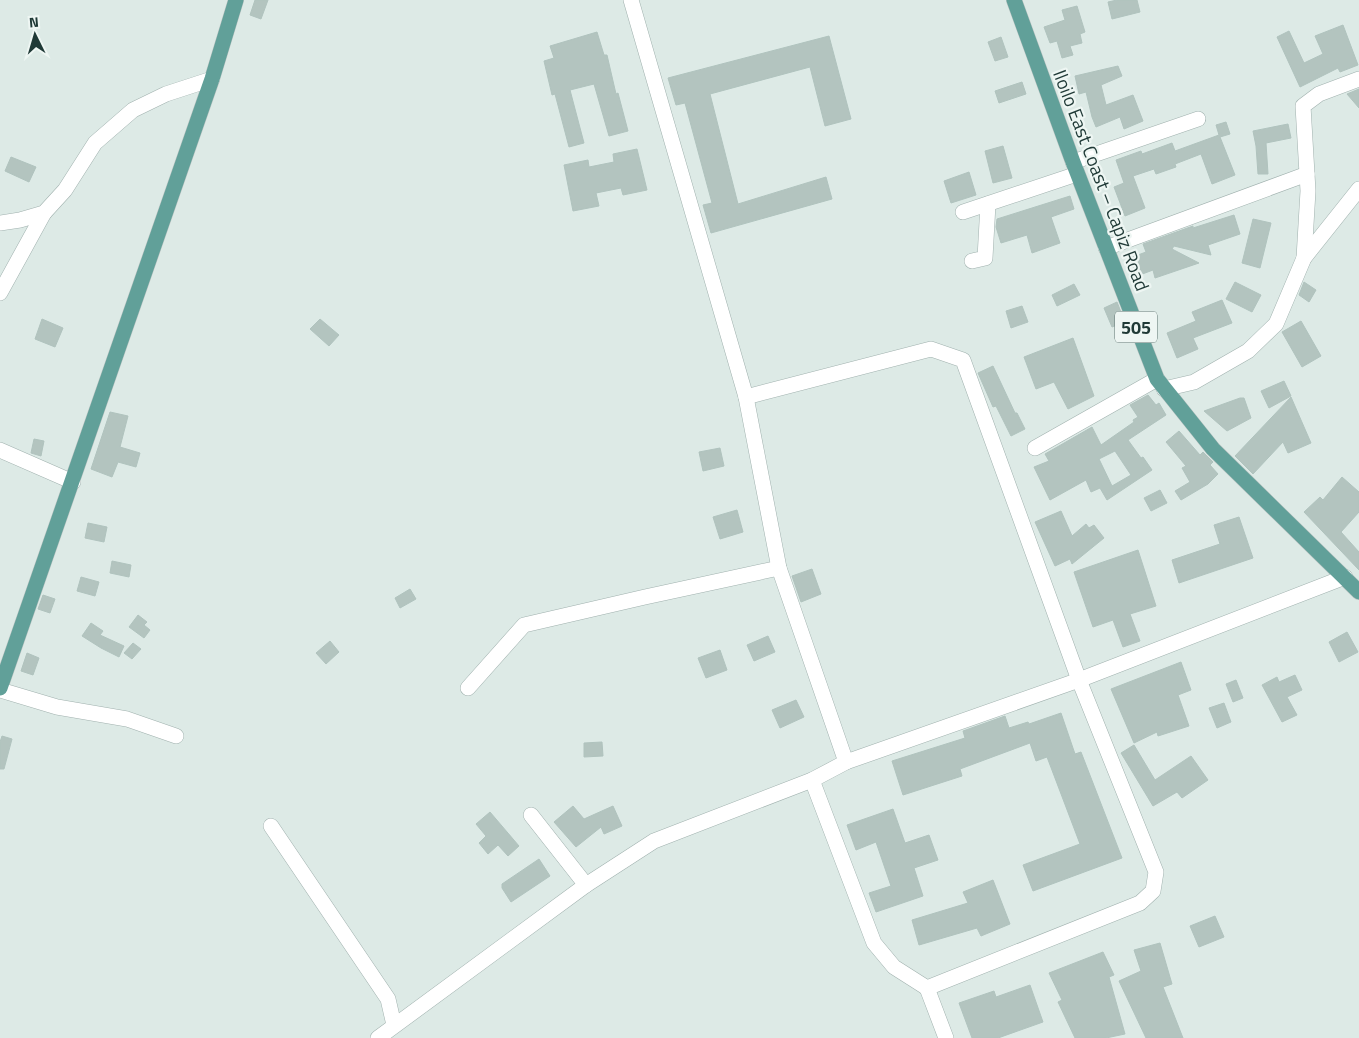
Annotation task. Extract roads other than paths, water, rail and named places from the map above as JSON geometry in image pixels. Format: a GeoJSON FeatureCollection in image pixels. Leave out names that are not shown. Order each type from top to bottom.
{"type":"FeatureCollection","features":[{"type":"Feature","properties":{"kind":"main road"},"geometry":{"type":"LineString","coordinates":[[0,689],[212,79],[236,0]]}},
{"type":"Feature","properties":{"kind":"main road","name":"Iloilo East Coast – Capiz Road"},"geometry":{"type":"LineString","coordinates":[[1014,0],[1075,168],[1161,384],[1213,449],[1359,592]]}},
{"type":"Feature","properties":{"kind":"street"},"geometry":{"type":"LineString","coordinates":[[631,0],[746,397],[779,568],[846,762]]}},
{"type":"Feature","properties":{"kind":"street"},"geometry":{"type":"LineString","coordinates":[[0,293],[44,213],[65,190],[95,143],[133,110],[166,94],[212,79]]}},
{"type":"Feature","properties":{"kind":"street"},"geometry":{"type":"LineString","coordinates":[[1304,258],[1308,191],[1303,106],[1319,94],[1359,79]]}},
{"type":"Feature","properties":{"kind":"street"},"geometry":{"type":"LineString","coordinates":[[963,212],[988,204],[1198,119]]}},
{"type":"Feature","properties":{"kind":"street"},"geometry":{"type":"LineString","coordinates":[[1106,248],[1307,174]]}},
{"type":"Feature","properties":{"kind":"street"},"geometry":{"type":"LineString","coordinates":[[1035,448],[1161,384],[1194,382],[1248,351],[1276,324],[1304,258],[1359,189]]}},
{"type":"Feature","properties":{"kind":"street"},"geometry":{"type":"LineString","coordinates":[[972,261],[985,258],[988,204]]}},
{"type":"Feature","properties":{"kind":"street"},"geometry":{"type":"LineString","coordinates":[[0,223],[20,220],[44,213]]}},
{"type":"Feature","properties":{"kind":"street"},"geometry":{"type":"LineString","coordinates":[[746,397],[931,349],[963,360],[1079,680],[1156,872],[1153,891],[1140,903],[927,988]]}},
{"type":"Feature","properties":{"kind":"street"},"geometry":{"type":"LineString","coordinates":[[0,450],[73,482]]}},
{"type":"Feature","properties":{"kind":"street"},"geometry":{"type":"LineString","coordinates":[[468,688],[524,625],[779,568]]}},
{"type":"Feature","properties":{"kind":"street"},"geometry":{"type":"LineString","coordinates":[[378,1038],[586,885],[654,842],[812,780],[846,762],[1079,680],[1345,578]]}},
{"type":"Feature","properties":{"kind":"street"},"geometry":{"type":"LineString","coordinates":[[0,689],[58,707],[127,719],[176,736]]}},
{"type":"Feature","properties":{"kind":"street"},"geometry":{"type":"LineString","coordinates":[[812,780],[874,943],[894,967],[927,988],[946,1038]]}},
{"type":"Feature","properties":{"kind":"street"},"geometry":{"type":"LineString","coordinates":[[531,815],[586,885]]}},
{"type":"Feature","properties":{"kind":"street"},"geometry":{"type":"LineString","coordinates":[[271,826],[388,999],[394,1025]]}}]}
